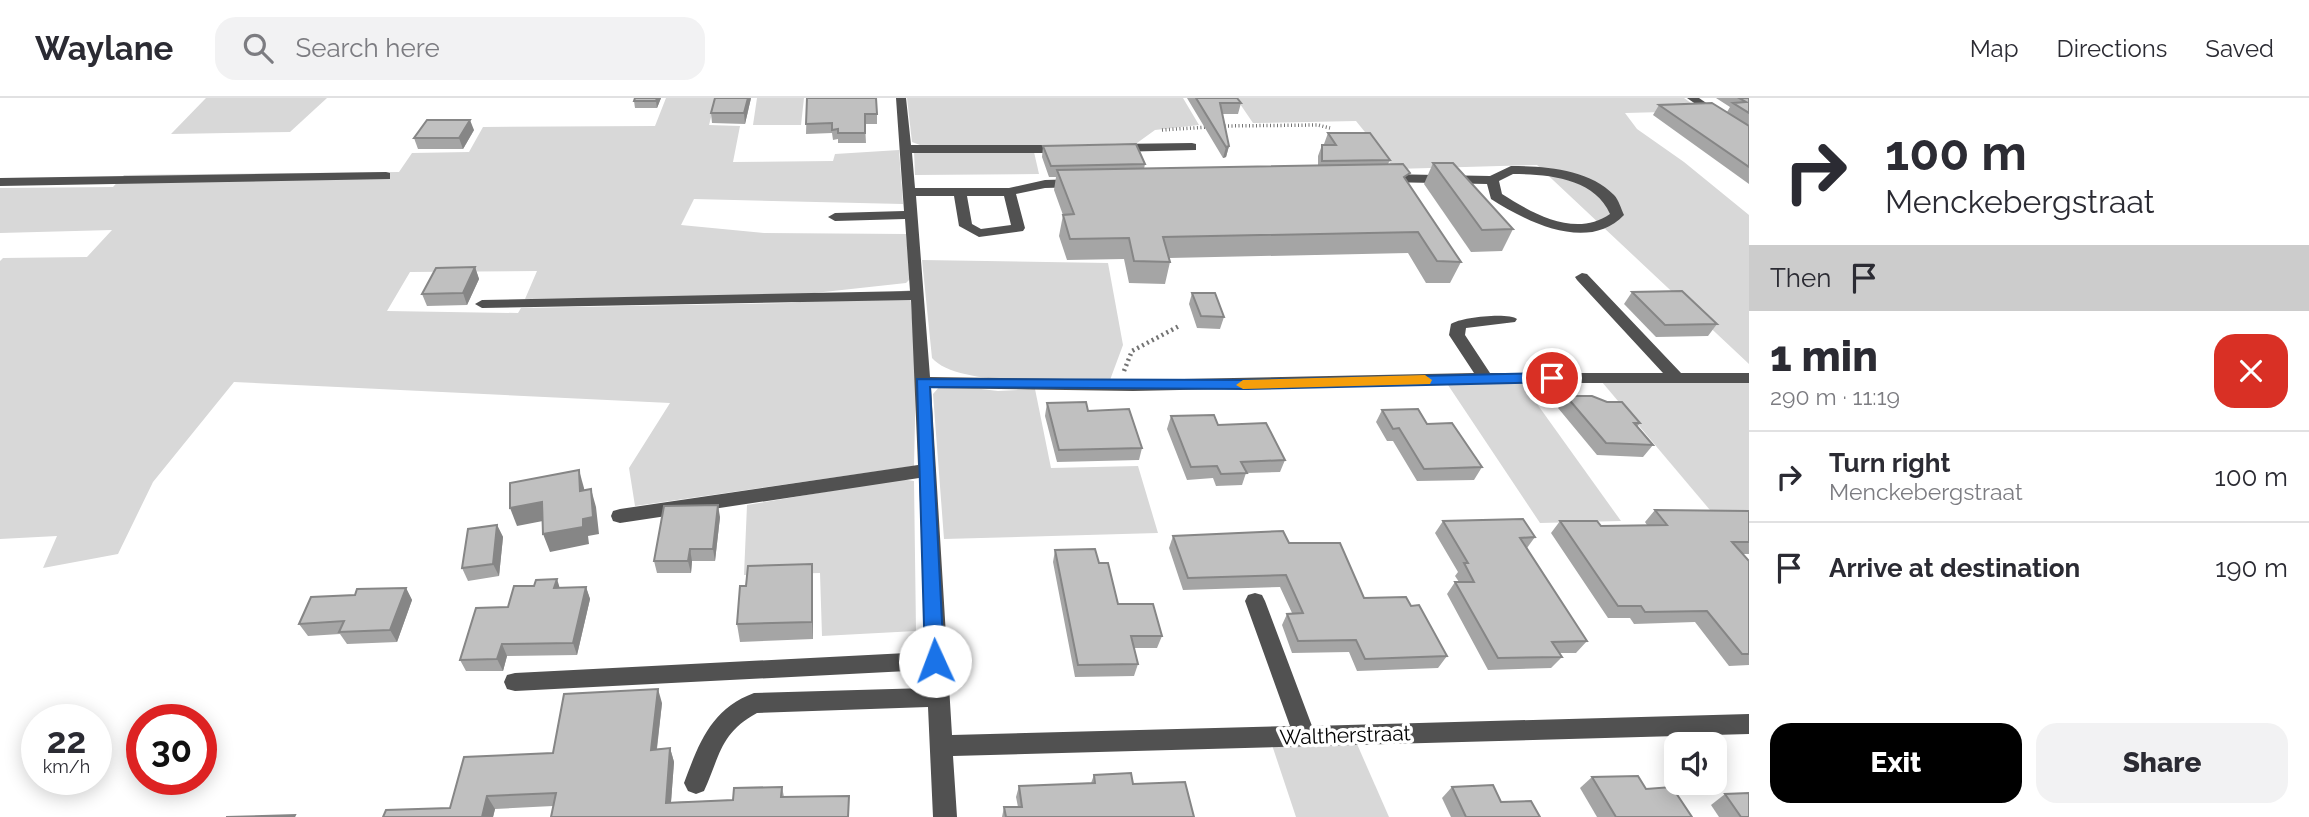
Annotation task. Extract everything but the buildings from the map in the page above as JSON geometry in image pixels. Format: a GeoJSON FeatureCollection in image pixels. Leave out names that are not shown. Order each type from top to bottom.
{"type":"FeatureCollection","features":[{"type":"Feature","properties":{"kind":"street"},"geometry":{"type":"LineString","coordinates":[[901,98],[918,295],[935,661],[946,817]]}},
{"type":"Feature","properties":{"kind":"street"},"geometry":{"type":"LineString","coordinates":[[1692,98],[1749,137]]}},
{"type":"Feature","properties":{"kind":"street"},"geometry":{"type":"LineString","coordinates":[[1105,149],[1192,147]]}},
{"type":"Feature","properties":{"kind":"street"},"geometry":{"type":"LineString","coordinates":[[905,149],[1080,149]]}},
{"type":"Feature","properties":{"kind":"street"},"geometry":{"type":"LineString","coordinates":[[1373,178],[1492,180],[1511,170],[1545,170],[1583,181],[1610,198],[1617,215],[1598,226],[1561,226],[1522,214],[1496,196],[1492,180]]}},
{"type":"Feature","properties":{"kind":"street"},"geometry":{"type":"LineString","coordinates":[[0,182],[386,176]]}},
{"type":"Feature","properties":{"kind":"street"},"geometry":{"type":"LineString","coordinates":[[909,192],[1009,192],[1045,184],[1099,183]]}},
{"type":"Feature","properties":{"kind":"street"},"geometry":{"type":"LineString","coordinates":[[960,193],[966,226],[979,233],[1018,228],[1009,192]]}},
{"type":"Feature","properties":{"kind":"street"},"geometry":{"type":"LineString","coordinates":[[835,217],[910,215]]}},
{"type":"Feature","properties":{"kind":"street"},"geometry":{"type":"LineString","coordinates":[[1582,277],[1677,379]]}},
{"type":"Feature","properties":{"kind":"street"},"geometry":{"type":"LineString","coordinates":[[482,304],[918,295]]}},
{"type":"Feature","properties":{"kind":"street"},"geometry":{"type":"LineString","coordinates":[[1485,378],[1463,346],[1456,328],[1468,321],[1510,319]]}},
{"type":"Feature","properties":{"kind":"street"},"geometry":{"type":"LineString","coordinates":[[922,382],[1121,385],[1485,378],[1749,379]]}},
{"type":"Feature","properties":{"kind":"street"},"geometry":{"type":"LineString","coordinates":[[620,516],[895,473],[927,471]]}},
{"type":"Feature","properties":{"kind":"street"},"geometry":{"type":"LineString","coordinates":[[1255,601],[1305,736]]}},
{"type":"Feature","properties":{"kind":"street"},"geometry":{"type":"LineString","coordinates":[[515,682],[935,661]]}},
{"type":"Feature","properties":{"kind":"street"},"geometry":{"type":"LineString","coordinates":[[695,783],[713,738],[727,716],[754,703],[938,697]]}},
{"type":"Feature","properties":{"kind":"street","name":"Waltherstraat"},"geometry":{"type":"LineString","coordinates":[[942,746],[1749,724]]}},
{"type":"Feature","properties":{"kind":"path"},"geometry":{"type":"LineString","coordinates":[[1151,147],[1157,132],[1171,128],[1318,125],[1330,128]]}},
{"type":"Feature","properties":{"kind":"path"},"geometry":{"type":"LineString","coordinates":[[1121,385],[1132,351],[1181,325]]}},
{"type":"Feature","properties":{"kind":"shaded area"},"geometry":{"type":"Polygon","coordinates":[[[206,98],[327,98],[290,132],[171,134],[206,98]]]}},
{"type":"Feature","properties":{"kind":"shaded area"},"geometry":{"type":"Polygon","coordinates":[[[666,98],[716,98],[709,125],[740,126],[733,162],[833,161],[835,154],[899,150],[903,204],[694,199],[681,225],[764,233],[906,234],[910,279],[906,283],[796,295],[525,299],[537,271],[410,272],[387,311],[518,313],[521,308],[791,303],[910,290],[916,374],[914,466],[635,506],[629,468],[670,403],[234,382],[153,482],[118,554],[43,568],[57,536],[0,539],[0,261],[3,258],[87,257],[112,230],[0,233],[0,188],[113,187],[124,175],[399,172],[412,153],[469,152],[483,127],[655,126],[666,98]]]}},
{"type":"Feature","properties":{"kind":"shaded area"},"geometry":{"type":"Polygon","coordinates":[[[757,98],[804,98],[801,125],[753,125],[757,98]]]}},
{"type":"Feature","properties":{"kind":"shaded area"},"geometry":{"type":"Polygon","coordinates":[[[907,98],[1183,98],[1199,125],[1155,130],[1137,143],[1041,146],[920,145],[912,142],[907,98]]]}},
{"type":"Feature","properties":{"kind":"shaded area"},"geometry":{"type":"Polygon","coordinates":[[[1236,98],[1684,98],[1702,111],[1625,113],[1637,129],[1684,162],[1749,215],[1749,364],[1537,165],[1395,169],[1356,121],[1253,123],[1236,98]]]}},
{"type":"Feature","properties":{"kind":"shaded area"},"geometry":{"type":"Polygon","coordinates":[[[914,151],[1034,152],[1039,174],[915,175],[914,151]]]}},
{"type":"Feature","properties":{"kind":"shaded area"},"geometry":{"type":"Polygon","coordinates":[[[922,260],[1108,263],[1123,345],[1110,380],[1015,380],[965,374],[945,368],[932,358],[922,260]]]}},
{"type":"Feature","properties":{"kind":"shaded area"},"geometry":{"type":"Polygon","coordinates":[[[1446,382],[1522,383],[1621,521],[1540,523],[1446,382]]]}},
{"type":"Feature","properties":{"kind":"shaded area"},"geometry":{"type":"Polygon","coordinates":[[[1602,382],[1749,383],[1749,516],[1715,516],[1602,382]]]}},
{"type":"Feature","properties":{"kind":"shaded area"},"geometry":{"type":"Polygon","coordinates":[[[940,386],[998,391],[1035,389],[1051,468],[1138,466],[1158,533],[944,539],[933,394],[940,386]]]}},
{"type":"Feature","properties":{"kind":"shaded area"},"geometry":{"type":"Polygon","coordinates":[[[901,479],[914,481],[916,631],[822,636],[820,573],[744,575],[747,505],[901,479]]]}},
{"type":"Feature","properties":{"kind":"shaded area"},"geometry":{"type":"Polygon","coordinates":[[[1357,744],[1389,817],[1296,817],[1272,745],[1357,744]]]}},
{"type":"Feature","properties":{"kind":"slow traffic"},"geometry":{"type":"LineString","coordinates":[[1243,385],[1425,380]]}},
{"type":"Feature","properties":{"kind":"route"},"geometry":{"type":"LineString","coordinates":[[935,661],[922,382],[999,385],[1247,385],[1552,378]]}}]}
